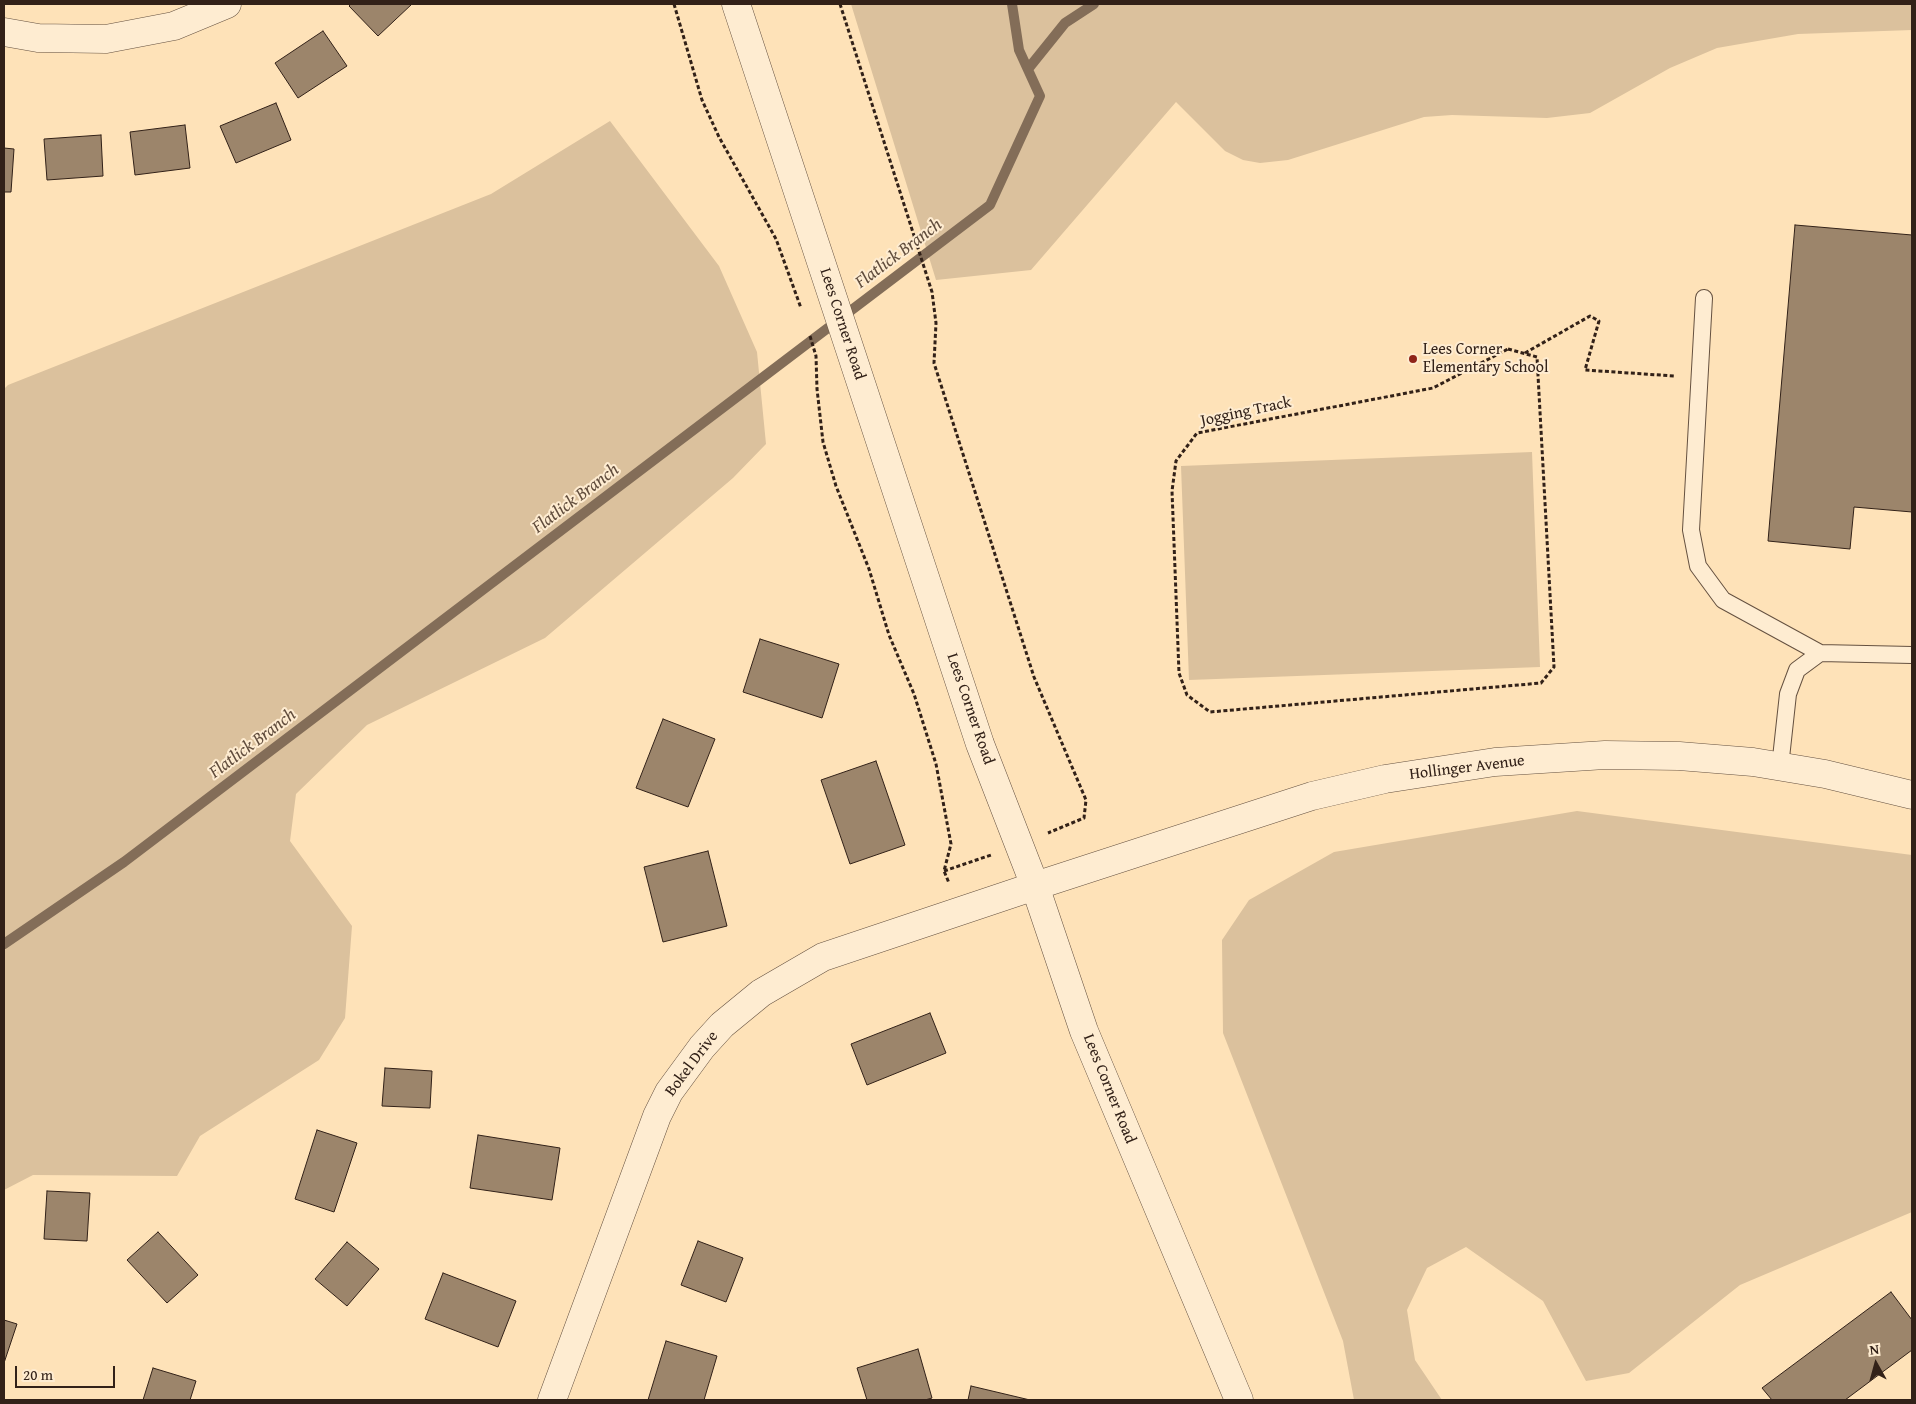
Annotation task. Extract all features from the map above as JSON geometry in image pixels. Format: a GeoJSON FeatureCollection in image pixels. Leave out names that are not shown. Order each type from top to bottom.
{"type":"FeatureCollection","features":[{"type":"Feature","properties":{"kind":"street"},"geometry":{"type":"LineString","coordinates":[[4,32],[38,38],[106,40],[174,26],[227,4]]}},
{"type":"Feature","properties":{"kind":"street","name":"Lees Corner Road"},"geometry":{"type":"LineString","coordinates":[[736,4],[980,744],[1035,886],[1084,1032],[1239,1400]]}},
{"type":"Feature","properties":{"kind":"street","name":"Hollinger Avenue"},"geometry":{"type":"LineString","coordinates":[[1035,886],[1312,796],[1394,777],[1495,762],[1605,755],[1679,756],[1825,774],[1912,795]]}},
{"type":"Feature","properties":{"kind":"street","name":"Bokel Drive"},"geometry":{"type":"LineString","coordinates":[[552,1400],[657,1116],[669,1092],[702,1047],[722,1025],[762,993],[823,957],[1035,886]]}},
{"type":"Feature","properties":{"kind":"lane"},"geometry":{"type":"LineString","coordinates":[[1704,298],[1691,530],[1698,566],[1723,600],[1820,653],[1912,655]]}},
{"type":"Feature","properties":{"kind":"lane"},"geometry":{"type":"LineString","coordinates":[[1780,767],[1788,694],[1797,670],[1820,653]]}},
{"type":"Feature","properties":{"kind":"path"},"geometry":{"type":"LineString","coordinates":[[674,4],[702,100],[776,239],[804,316]]}},
{"type":"Feature","properties":{"kind":"path"},"geometry":{"type":"LineString","coordinates":[[840,4],[907,218],[928,277],[936,322],[934,363],[1034,676],[1086,800],[1084,818],[1019,845],[944,871]]}},
{"type":"Feature","properties":{"kind":"path"},"geometry":{"type":"LineString","coordinates":[[1525,353],[1590,316],[1600,321],[1585,370],[1700,377]]}},
{"type":"Feature","properties":{"kind":"path"},"geometry":{"type":"LineString","coordinates":[[809,332],[816,356],[817,389],[823,442],[836,486],[869,569],[889,635],[914,694],[936,764],[951,844],[944,871],[961,911]]}},
{"type":"Feature","properties":{"kind":"path","name":"Jogging Track"},"geometry":{"type":"LineString","coordinates":[[1508,348],[1525,353],[1537,357],[1554,667],[1541,683],[1210,712],[1187,695],[1179,673],[1172,490],[1176,461],[1197,434],[1433,388],[1508,348]]}},
{"type":"Feature","properties":{"kind":"shaded area"},"geometry":{"type":"Polygon","coordinates":[[[851,4],[1912,4],[1912,30],[1798,34],[1717,48],[1670,68],[1590,113],[1547,118],[1452,115],[1424,117],[1288,160],[1260,163],[1243,160],[1225,151],[1176,102],[1031,270],[936,280],[851,4]]]}},
{"type":"Feature","properties":{"kind":"shaded area"},"geometry":{"type":"Polygon","coordinates":[[[610,121],[719,266],[757,352],[766,444],[733,478],[545,638],[367,725],[296,794],[290,841],[352,926],[345,1018],[319,1060],[200,1136],[177,1176],[33,1175],[4,1190],[4,389],[8,385],[491,194],[610,121]]]}},
{"type":"Feature","properties":{"kind":"shaded area"},"geometry":{"type":"Polygon","coordinates":[[[1532,452],[1540,667],[1189,680],[1181,466],[1532,452]]]}},
{"type":"Feature","properties":{"kind":"shaded area"},"geometry":{"type":"Polygon","coordinates":[[[1577,811],[1912,855],[1912,1212],[1740,1285],[1629,1373],[1586,1381],[1543,1301],[1466,1247],[1427,1268],[1407,1310],[1415,1360],[1442,1400],[1354,1400],[1343,1341],[1223,1033],[1222,940],[1249,900],[1334,852],[1577,811]]]}},
{"type":"Feature","properties":{"kind":"building"},"geometry":{"type":"Polygon","coordinates":[[[351,4],[412,4],[378,36],[349,6],[351,4]]]}},
{"type":"Feature","properties":{"kind":"building"},"geometry":{"type":"Polygon","coordinates":[[[323,31],[347,66],[298,98],[275,63],[323,31]]]}},
{"type":"Feature","properties":{"kind":"building"},"geometry":{"type":"Polygon","coordinates":[[[276,103],[291,140],[236,163],[220,126],[276,103]]]}},
{"type":"Feature","properties":{"kind":"building"},"geometry":{"type":"Polygon","coordinates":[[[185,125],[190,168],[135,175],[130,132],[185,125]]]}},
{"type":"Feature","properties":{"kind":"building"},"geometry":{"type":"Polygon","coordinates":[[[101,135],[103,176],[47,180],[44,139],[101,135]]]}},
{"type":"Feature","properties":{"kind":"building"},"geometry":{"type":"Polygon","coordinates":[[[4,148],[14,149],[11,192],[4,192],[4,148]]]}},
{"type":"Feature","properties":{"kind":"building"},"geometry":{"type":"Polygon","coordinates":[[[1795,225],[1912,235],[1912,512],[1854,507],[1850,549],[1768,541],[1795,225]]]}},
{"type":"Feature","properties":{"kind":"building"},"geometry":{"type":"Polygon","coordinates":[[[760,639],[839,664],[822,718],[743,692],[760,639]]]}},
{"type":"Feature","properties":{"kind":"building"},"geometry":{"type":"Polygon","coordinates":[[[663,719],[715,739],[688,807],[636,788],[663,719]]]}},
{"type":"Feature","properties":{"kind":"building"},"geometry":{"type":"Polygon","coordinates":[[[876,761],[905,845],[850,864],[821,780],[876,761]]]}},
{"type":"Feature","properties":{"kind":"building"},"geometry":{"type":"Polygon","coordinates":[[[708,851],[727,926],[663,942],[644,867],[708,851]]]}},
{"type":"Feature","properties":{"kind":"building"},"geometry":{"type":"Polygon","coordinates":[[[930,1013],[946,1053],[867,1085],[851,1044],[930,1013]]]}},
{"type":"Feature","properties":{"kind":"building"},"geometry":{"type":"Polygon","coordinates":[[[385,1068],[432,1071],[430,1108],[382,1106],[385,1068]]]}},
{"type":"Feature","properties":{"kind":"building"},"geometry":{"type":"Polygon","coordinates":[[[317,1130],[357,1143],[334,1212],[295,1199],[317,1130]]]}},
{"type":"Feature","properties":{"kind":"building"},"geometry":{"type":"Polygon","coordinates":[[[478,1135],[560,1148],[552,1200],[470,1188],[478,1135]]]}},
{"type":"Feature","properties":{"kind":"building"},"geometry":{"type":"Polygon","coordinates":[[[47,1191],[90,1193],[87,1241],[44,1239],[47,1191]]]}},
{"type":"Feature","properties":{"kind":"building"},"geometry":{"type":"Polygon","coordinates":[[[158,1232],[198,1275],[167,1303],[127,1260],[158,1232]]]}},
{"type":"Feature","properties":{"kind":"building"},"geometry":{"type":"Polygon","coordinates":[[[698,1241],[743,1258],[726,1302],[681,1285],[698,1241]]]}},
{"type":"Feature","properties":{"kind":"building"},"geometry":{"type":"Polygon","coordinates":[[[347,1242],[379,1269],[347,1306],[315,1279],[347,1242]]]}},
{"type":"Feature","properties":{"kind":"building"},"geometry":{"type":"Polygon","coordinates":[[[443,1273],[516,1301],[498,1347],[425,1319],[443,1273]]]}},
{"type":"Feature","properties":{"kind":"building"},"geometry":{"type":"Polygon","coordinates":[[[1891,1292],[1912,1320],[1912,1350],[1845,1400],[1772,1400],[1762,1388],[1891,1292]]]}},
{"type":"Feature","properties":{"kind":"building"},"geometry":{"type":"Polygon","coordinates":[[[4,1320],[17,1324],[4,1363],[4,1320]]]}},
{"type":"Feature","properties":{"kind":"building"},"geometry":{"type":"Polygon","coordinates":[[[666,1341],[717,1356],[704,1400],[648,1400],[666,1341]]]}},
{"type":"Feature","properties":{"kind":"building"},"geometry":{"type":"Polygon","coordinates":[[[918,1349],[932,1398],[925,1400],[867,1400],[857,1368],[918,1349]]]}},
{"type":"Feature","properties":{"kind":"building"},"geometry":{"type":"Polygon","coordinates":[[[153,1368],[196,1381],[190,1400],[143,1400],[153,1368]]]}},
{"type":"Feature","properties":{"kind":"building"},"geometry":{"type":"Polygon","coordinates":[[[971,1386],[1030,1400],[968,1400],[971,1386]]]}},
{"type":"Feature","properties":{"kind":"waterway","name":"Flatlick Branch"},"geometry":{"type":"LineString","coordinates":[[4,944],[124,862],[990,205],[1040,96],[1019,50],[1012,4]]}},
{"type":"Feature","properties":{"kind":"waterway"},"geometry":{"type":"LineString","coordinates":[[1028,69],[1065,23],[1094,4]]}},
{"type":"Feature","properties":{"kind":"place","name":"Lees Corner Elementary School"},"geometry":{"type":"Point","coordinates":[1413,359]}}]}
